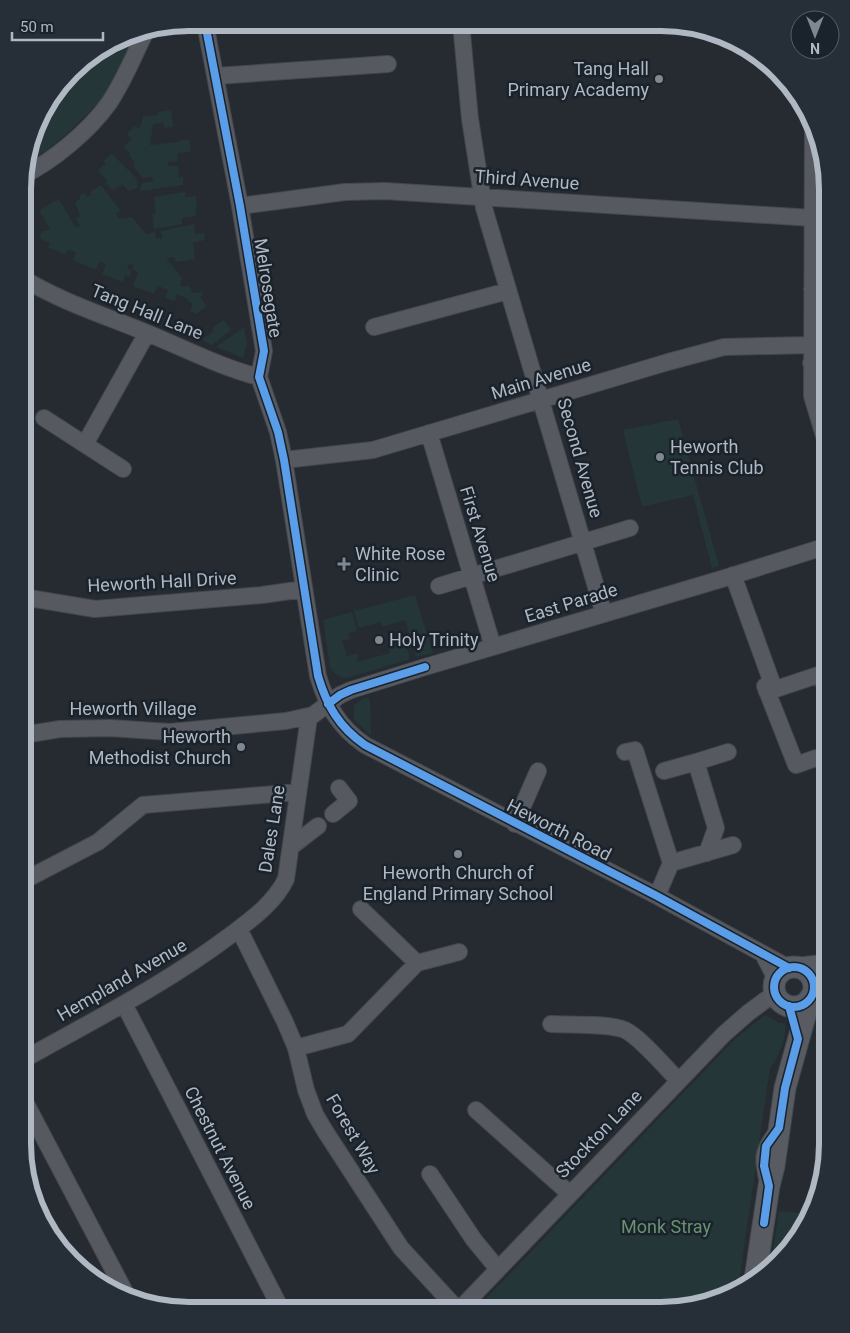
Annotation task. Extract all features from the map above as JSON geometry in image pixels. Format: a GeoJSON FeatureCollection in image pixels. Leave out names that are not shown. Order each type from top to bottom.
{"type":"FeatureCollection","features":[{"type":"Feature","properties":{"kind":"main road"},"geometry":{"type":"LineString","coordinates":[[756,1269],[785,1088],[798,1039],[802,987],[818,973]]}},
{"type":"Feature","properties":{"kind":"street","name":"Melrosegate"},"geometry":{"type":"LineString","coordinates":[[208,31],[240,206],[264,351],[258,377]]}},
{"type":"Feature","properties":{"kind":"street","name":"Second Avenue"},"geometry":{"type":"LineString","coordinates":[[462,31],[470,119],[482,198],[604,614]]}},
{"type":"Feature","properties":{"kind":"street"},"geometry":{"type":"LineString","coordinates":[[33,169],[60,152],[91,124],[108,104],[142,39]]}},
{"type":"Feature","properties":{"kind":"street"},"geometry":{"type":"LineString","coordinates":[[216,76],[388,64]]}},
{"type":"Feature","properties":{"kind":"street","name":"Third Avenue"},"geometry":{"type":"LineString","coordinates":[[240,206],[345,192],[385,191],[813,218]]}},
{"type":"Feature","properties":{"kind":"street"},"geometry":{"type":"LineString","coordinates":[[819,196],[813,218],[812,289],[819,346]]}},
{"type":"Feature","properties":{"kind":"street","name":"Tang Hall Lane"},"geometry":{"type":"LineString","coordinates":[[31,284],[85,309],[242,373],[258,377]]}},
{"type":"Feature","properties":{"kind":"street"},"geometry":{"type":"LineString","coordinates":[[812,289],[819,297]]}},
{"type":"Feature","properties":{"kind":"street"},"geometry":{"type":"LineString","coordinates":[[374,327],[508,291]]}},
{"type":"Feature","properties":{"kind":"street"},"geometry":{"type":"LineString","coordinates":[[85,444],[147,333]]}},
{"type":"Feature","properties":{"kind":"street","name":"Main Avenue"},"geometry":{"type":"LineString","coordinates":[[284,460],[373,450],[724,347],[819,347]]}},
{"type":"Feature","properties":{"kind":"street"},"geometry":{"type":"LineString","coordinates":[[819,347],[812,363],[812,396],[819,419]]}},
{"type":"Feature","properties":{"kind":"street"},"geometry":{"type":"LineString","coordinates":[[258,377],[278,432],[284,460],[318,676],[328,704]]}},
{"type":"Feature","properties":{"kind":"street"},"geometry":{"type":"LineString","coordinates":[[44,418],[122,469]]}},
{"type":"Feature","properties":{"kind":"street","name":"First Avenue"},"geometry":{"type":"LineString","coordinates":[[429,433],[493,647]]}},
{"type":"Feature","properties":{"kind":"street"},"geometry":{"type":"LineString","coordinates":[[438,586],[630,528]]}},
{"type":"Feature","properties":{"kind":"street","name":"East Parade"},"geometry":{"type":"LineString","coordinates":[[328,704],[351,690],[733,575],[819,552]]}},
{"type":"Feature","properties":{"kind":"street"},"geometry":{"type":"LineString","coordinates":[[733,575],[772,683],[765,686],[796,765],[816,758]]}},
{"type":"Feature","properties":{"kind":"street","name":"Heworth Hall Drive"},"geometry":{"type":"LineString","coordinates":[[31,598],[95,609],[262,595],[304,588]]}},
{"type":"Feature","properties":{"kind":"street"},"geometry":{"type":"LineString","coordinates":[[767,692],[818,675]]}},
{"type":"Feature","properties":{"kind":"street","name":"Heworth Village"},"geometry":{"type":"LineString","coordinates":[[31,734],[60,729],[110,728],[170,732],[286,721],[309,717],[318,713],[328,704]]}},
{"type":"Feature","properties":{"kind":"street","name":"Heworth Road"},"geometry":{"type":"LineString","coordinates":[[328,704],[350,735],[365,745],[657,896],[763,954],[802,987]]}},
{"type":"Feature","properties":{"kind":"street","name":"Dales Lane"},"geometry":{"type":"LineString","coordinates":[[239,929],[281,889],[286,879],[309,717]]}},
{"type":"Feature","properties":{"kind":"street"},"geometry":{"type":"LineString","coordinates":[[625,752],[635,750],[671,863],[657,896]]}},
{"type":"Feature","properties":{"kind":"street"},"geometry":{"type":"LineString","coordinates":[[664,771],[728,752]]}},
{"type":"Feature","properties":{"kind":"street"},"geometry":{"type":"LineString","coordinates":[[696,762],[716,828],[707,853]]}},
{"type":"Feature","properties":{"kind":"street"},"geometry":{"type":"LineString","coordinates":[[515,824],[538,771]]}},
{"type":"Feature","properties":{"kind":"street"},"geometry":{"type":"LineString","coordinates":[[333,814],[349,801],[339,788]]}},
{"type":"Feature","properties":{"kind":"street"},"geometry":{"type":"LineString","coordinates":[[31,878],[98,842],[143,805],[298,792]]}},
{"type":"Feature","properties":{"kind":"street"},"geometry":{"type":"LineString","coordinates":[[292,846],[318,826]]}},
{"type":"Feature","properties":{"kind":"street"},"geometry":{"type":"LineString","coordinates":[[671,863],[733,845]]}},
{"type":"Feature","properties":{"kind":"street"},"geometry":{"type":"LineString","coordinates":[[361,909],[417,963]]}},
{"type":"Feature","properties":{"kind":"street","name":"Hempland Avenue"},"geometry":{"type":"LineString","coordinates":[[31,1056],[193,963],[239,929]]}},
{"type":"Feature","properties":{"kind":"street","name":"Forest Way"},"geometry":{"type":"LineString","coordinates":[[239,929],[296,1048],[306,1090],[315,1114],[401,1248],[451,1302]]}},
{"type":"Feature","properties":{"kind":"street"},"geometry":{"type":"LineString","coordinates":[[296,1048],[348,1034],[417,963],[460,952]]}},
{"type":"Feature","properties":{"kind":"street","name":"Stockton Lane"},"geometry":{"type":"LineString","coordinates":[[466,1302],[724,1034],[802,987]]}},
{"type":"Feature","properties":{"kind":"street","name":"Chestnut Avenue"},"geometry":{"type":"LineString","coordinates":[[124,1004],[277,1302]]}},
{"type":"Feature","properties":{"kind":"street"},"geometry":{"type":"LineString","coordinates":[[551,1024],[613,1027],[623,1030],[633,1035],[678,1080]]}},
{"type":"Feature","properties":{"kind":"street"},"geometry":{"type":"LineString","coordinates":[[476,1110],[570,1194]]}},
{"type":"Feature","properties":{"kind":"street"},"geometry":{"type":"LineString","coordinates":[[31,1113],[123,1287]]}},
{"type":"Feature","properties":{"kind":"street"},"geometry":{"type":"LineString","coordinates":[[430,1174],[474,1240],[498,1269]]}},
{"type":"Feature","properties":{"kind":"green space"},"geometry":{"type":"Polygon","coordinates":[[[133,41],[116,78],[105,94],[84,117],[47,150],[35,158],[43,128],[52,110],[70,85],[85,70],[110,52],[133,41]]]}},
{"type":"Feature","properties":{"kind":"green space"},"geometry":{"type":"Polygon","coordinates":[[[171,110],[173,127],[165,128],[163,123],[153,124],[150,145],[189,139],[191,152],[177,153],[178,161],[168,162],[168,166],[178,166],[179,177],[183,177],[183,185],[140,191],[142,183],[153,181],[152,177],[143,178],[133,166],[135,164],[129,155],[130,153],[124,147],[132,139],[127,134],[134,126],[138,129],[143,116],[158,115],[158,112],[171,110]]]}},
{"type":"Feature","properties":{"kind":"green space"},"geometry":{"type":"Polygon","coordinates":[[[112,154],[137,179],[137,188],[128,191],[123,184],[113,191],[106,183],[107,181],[98,170],[106,164],[104,161],[112,154]]]}},
{"type":"Feature","properties":{"kind":"green space"},"geometry":{"type":"Polygon","coordinates":[[[101,185],[120,210],[116,214],[119,219],[132,217],[146,234],[155,232],[156,239],[162,238],[161,231],[194,224],[195,234],[204,233],[205,240],[193,243],[195,259],[176,262],[174,257],[166,258],[182,278],[180,286],[189,285],[193,293],[201,292],[203,295],[200,297],[207,306],[196,314],[190,311],[193,303],[188,301],[188,299],[177,294],[175,301],[165,298],[168,290],[158,286],[154,294],[133,286],[138,272],[132,269],[134,265],[129,264],[127,269],[132,270],[130,277],[125,275],[122,282],[102,274],[106,264],[99,262],[96,270],[73,260],[76,252],[67,250],[65,255],[48,247],[50,243],[39,238],[43,231],[50,230],[39,210],[59,199],[75,227],[80,226],[76,219],[80,216],[75,203],[80,199],[79,196],[85,193],[87,197],[91,195],[90,192],[101,185]]]}},
{"type":"Feature","properties":{"kind":"green space"},"geometry":{"type":"Polygon","coordinates":[[[185,192],[186,197],[196,196],[196,216],[182,218],[182,224],[154,229],[152,214],[156,213],[154,197],[185,192]]]}},
{"type":"Feature","properties":{"kind":"green space"},"geometry":{"type":"Polygon","coordinates":[[[224,320],[231,330],[212,345],[202,340],[214,331],[212,328],[224,320]]]}},
{"type":"Feature","properties":{"kind":"green space"},"geometry":{"type":"Polygon","coordinates":[[[244,327],[247,344],[243,358],[216,347],[244,327]]]}},
{"type":"Feature","properties":{"kind":"green space","name":"Heworth Tennis Club"},"geometry":{"type":"Polygon","coordinates":[[[678,419],[719,566],[712,568],[693,495],[642,507],[623,430],[678,419]]]}},
{"type":"Feature","properties":{"kind":"green space"},"geometry":{"type":"Polygon","coordinates":[[[415,595],[433,653],[416,657],[405,620],[382,627],[381,622],[359,628],[354,611],[415,595]]]}},
{"type":"Feature","properties":{"kind":"green space"},"geometry":{"type":"Polygon","coordinates":[[[352,612],[357,631],[348,633],[350,639],[342,641],[347,656],[358,653],[359,658],[356,659],[357,662],[390,653],[389,648],[406,644],[410,659],[347,678],[337,675],[330,667],[323,620],[352,612]]]}},
{"type":"Feature","properties":{"kind":"green space"},"geometry":{"type":"Polygon","coordinates":[[[366,697],[370,700],[371,736],[354,720],[354,705],[366,697]]]}},
{"type":"Feature","properties":{"kind":"green space","name":"Monk Stray"},"geometry":{"type":"Polygon","coordinates":[[[765,1015],[779,1023],[785,1023],[784,1041],[770,1068],[739,1281],[722,1290],[692,1299],[661,1302],[483,1302],[735,1039],[765,1015]]]}},
{"type":"Feature","properties":{"kind":"green space"},"geometry":{"type":"Polygon","coordinates":[[[779,1211],[803,1214],[792,1232],[772,1256],[779,1211]]]}},
{"type":"Feature","properties":{"kind":"cycle path"},"geometry":{"type":"LineString","coordinates":[[207,31],[240,206],[264,351],[259,377],[278,432],[284,460],[318,676],[325,697],[335,715],[348,731],[365,745],[657,896],[789,968]]}},
{"type":"Feature","properties":{"kind":"cycle path"},"geometry":{"type":"LineString","coordinates":[[328,704],[351,690],[425,667]]}},
{"type":"Feature","properties":{"kind":"cycle path"},"geometry":{"type":"LineString","coordinates":[[790,967],[798,967],[805,970],[811,976],[814,987],[811,998],[805,1004],[798,1007],[790,1007],[783,1004],[777,998],[774,991],[774,983],[777,976],[783,970],[790,967]]}},
{"type":"Feature","properties":{"kind":"cycle path"},"geometry":{"type":"LineString","coordinates":[[764,1223],[769,1186],[764,1166],[766,1146],[779,1128],[785,1088],[798,1039],[789,1006]]}},
{"type":"Feature","properties":{"kind":"place","name":"Tang Hall Primary Academy"},"geometry":{"type":"Point","coordinates":[659,79]}},
{"type":"Feature","properties":{"kind":"place","name":"Heworth Tennis Club"},"geometry":{"type":"Point","coordinates":[660,457]}},
{"type":"Feature","properties":{"kind":"place","name":"White Rose Clinic"},"geometry":{"type":"Point","coordinates":[344,564]}},
{"type":"Feature","properties":{"kind":"place","name":"Holy Trinity"},"geometry":{"type":"Point","coordinates":[379,640]}},
{"type":"Feature","properties":{"kind":"place","name":"Heworth Methodist Church"},"geometry":{"type":"Point","coordinates":[241,747]}},
{"type":"Feature","properties":{"kind":"place","name":"Heworth Church of England Primary School"},"geometry":{"type":"Point","coordinates":[458,854]}}]}
